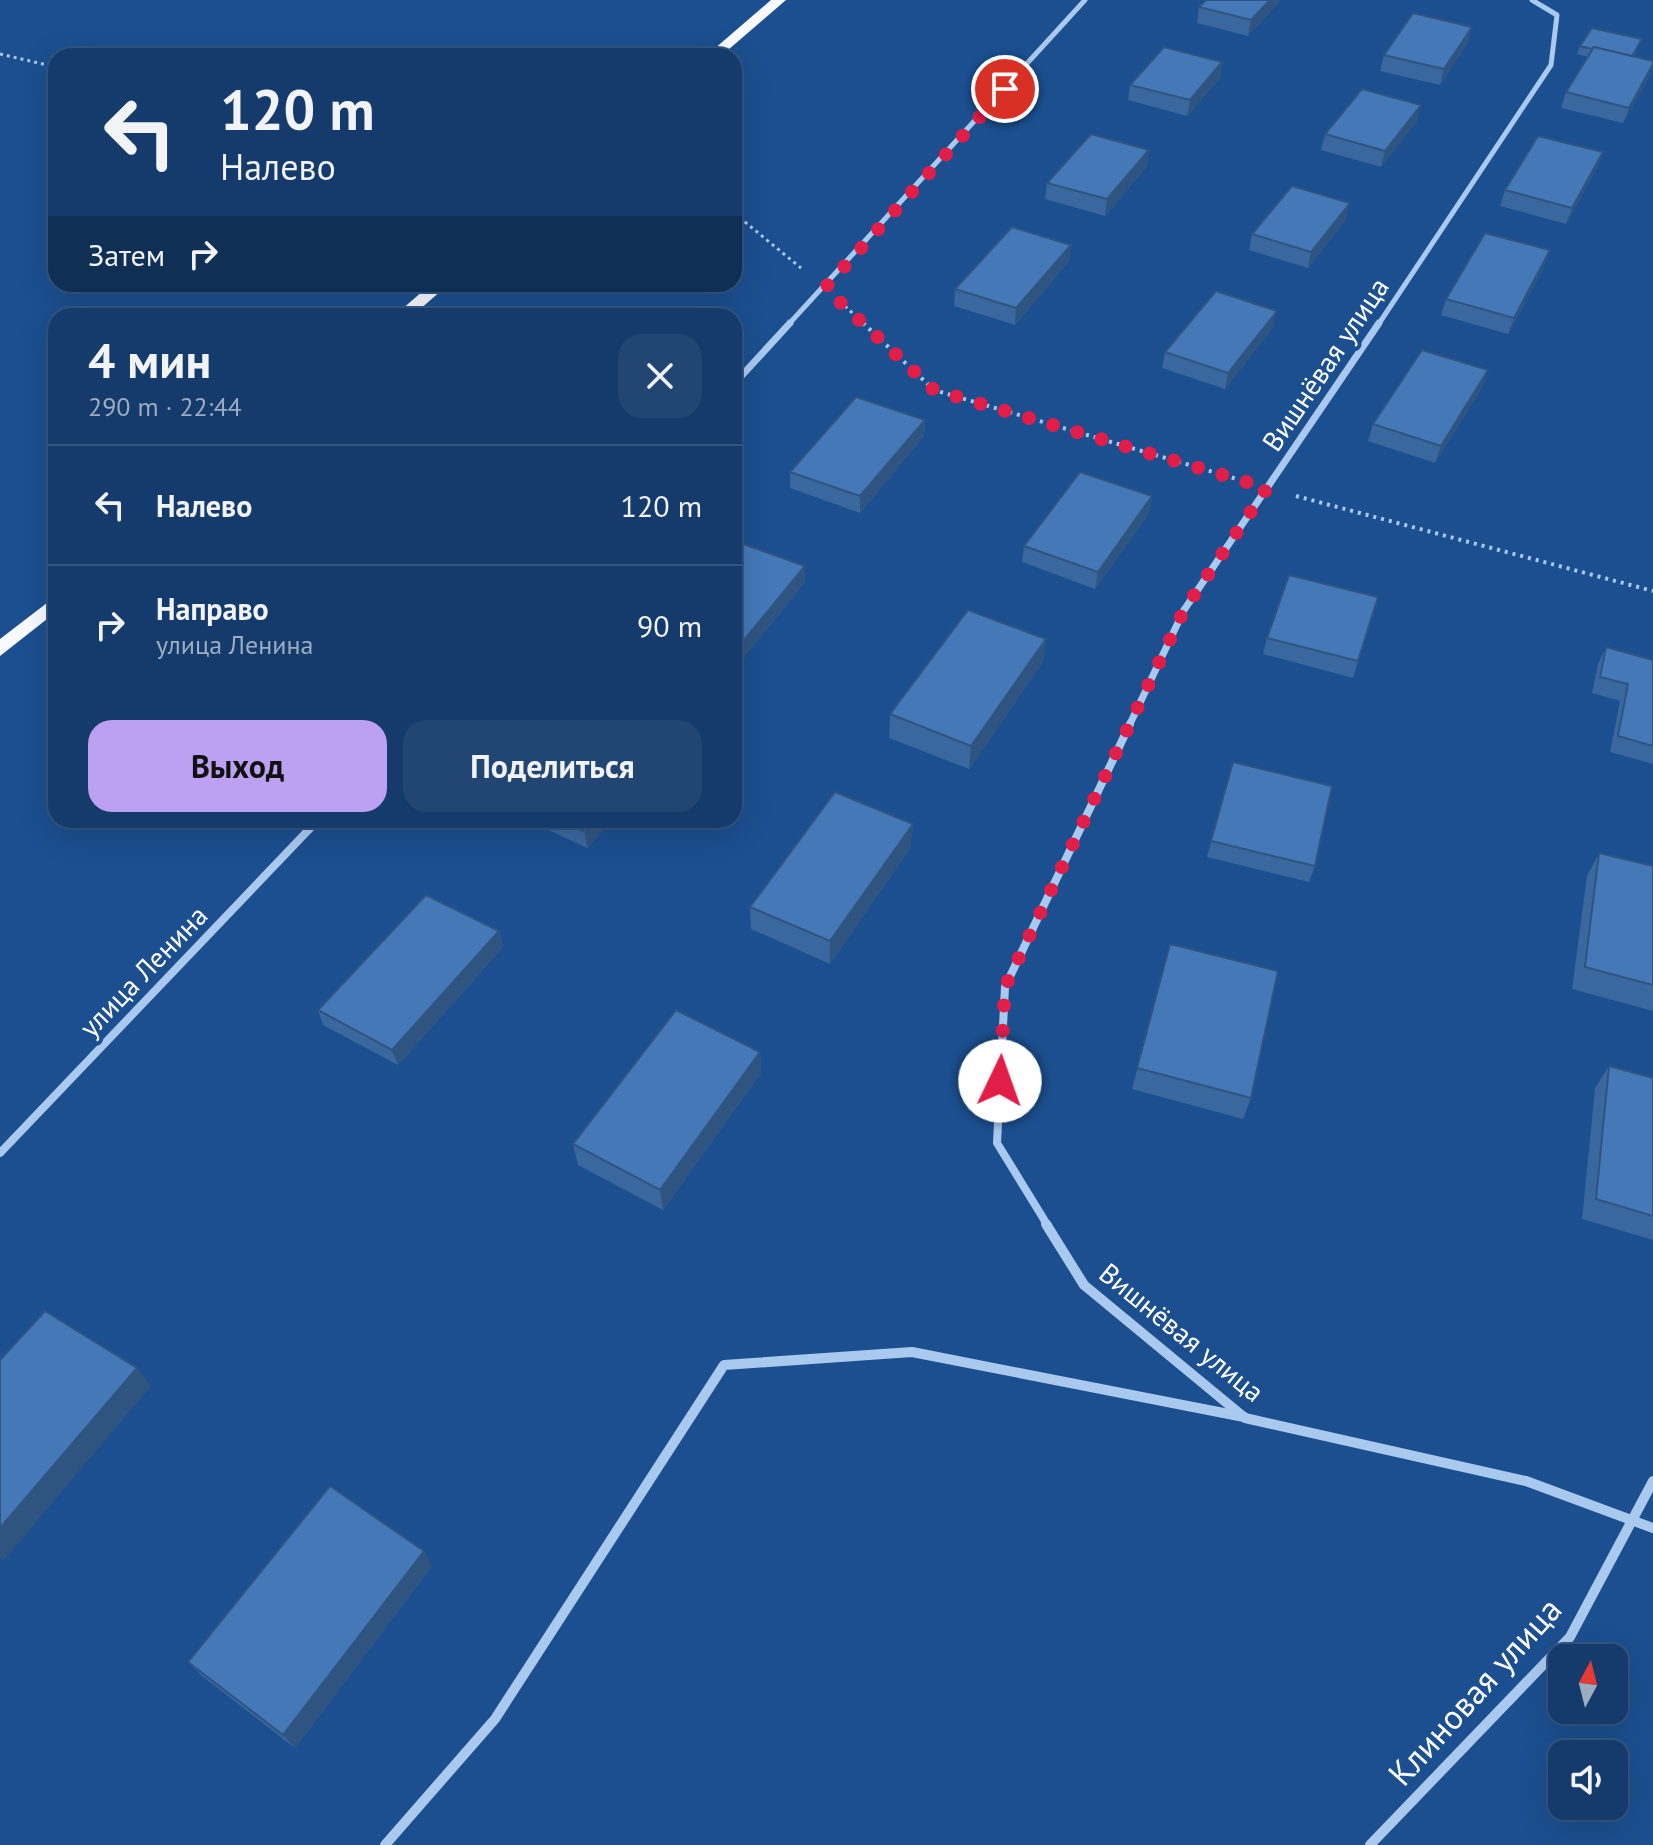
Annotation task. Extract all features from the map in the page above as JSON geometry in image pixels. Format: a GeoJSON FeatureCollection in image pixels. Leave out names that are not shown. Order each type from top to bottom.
{"type":"FeatureCollection","features":[{"type":"Feature","properties":{"kind":"highway"},"geometry":{"type":"LineString","coordinates":[[722,48],[779,0]]}},
{"type":"Feature","properties":{"kind":"highway"},"geometry":{"type":"LineString","coordinates":[[412,308],[431,292]]}},
{"type":"Feature","properties":{"kind":"highway"},"geometry":{"type":"LineString","coordinates":[[0,649],[48,609]]}},
{"type":"Feature","properties":{"kind":"street"},"geometry":{"type":"LineString","coordinates":[[742,376],[1085,0]]}},
{"type":"Feature","properties":{"kind":"street","name":"Вишнёвая улица"},"geometry":{"type":"LineString","coordinates":[[1532,0],[1557,15],[1551,65],[1527,105],[1184,610],[1005,987],[997,1143],[1084,1285],[1245,1418],[1526,1481],[1653,1528]]}},
{"type":"Feature","properties":{"kind":"street","name":"улица Ленина"},"geometry":{"type":"LineString","coordinates":[[0,1153],[310,828]]}},
{"type":"Feature","properties":{"kind":"street"},"geometry":{"type":"LineString","coordinates":[[385,1845],[495,1719],[724,1365],[912,1352],[1245,1418]]}},
{"type":"Feature","properties":{"kind":"street","name":"Клиновая улица"},"geometry":{"type":"LineString","coordinates":[[1370,1845],[1570,1637],[1653,1481]]}},
{"type":"Feature","properties":{"kind":"path"},"geometry":{"type":"LineString","coordinates":[[0,54],[48,65]]}},
{"type":"Feature","properties":{"kind":"path"},"geometry":{"type":"LineString","coordinates":[[742,220],[825,288],[934,390],[1267,488],[1653,591]]}},
{"type":"Feature","properties":{"kind":"building"},"geometry":{"type":"Polygon","coordinates":[[[1206,0],[1270,0],[1251,20],[1199,7],[1206,0]]]}},
{"type":"Feature","properties":{"kind":"building"},"geometry":{"type":"Polygon","coordinates":[[[1413,13],[1472,27],[1444,69],[1384,55],[1413,13]]]}},
{"type":"Feature","properties":{"kind":"building"},"geometry":{"type":"Polygon","coordinates":[[[1592,28],[1642,39],[1632,56],[1580,46],[1592,28]]]}},
{"type":"Feature","properties":{"kind":"building"},"geometry":{"type":"Polygon","coordinates":[[[1164,47],[1222,62],[1190,100],[1130,85],[1164,47]]]}},
{"type":"Feature","properties":{"kind":"building"},"geometry":{"type":"Polygon","coordinates":[[[1594,47],[1653,61],[1629,108],[1566,92],[1594,47]]]}},
{"type":"Feature","properties":{"kind":"building"},"geometry":{"type":"Polygon","coordinates":[[[1362,89],[1421,105],[1385,151],[1325,134],[1362,89]]]}},
{"type":"Feature","properties":{"kind":"building"},"geometry":{"type":"Polygon","coordinates":[[[1091,134],[1149,150],[1107,199],[1047,183],[1091,134]]]}},
{"type":"Feature","properties":{"kind":"building"},"geometry":{"type":"Polygon","coordinates":[[[1538,136],[1603,152],[1572,208],[1505,190],[1538,136]]]}},
{"type":"Feature","properties":{"kind":"building"},"geometry":{"type":"Polygon","coordinates":[[[1292,186],[1350,203],[1311,252],[1252,234],[1292,186]]]}},
{"type":"Feature","properties":{"kind":"building"},"geometry":{"type":"Polygon","coordinates":[[[1012,227],[1071,245],[1016,308],[955,289],[1012,227]]]}},
{"type":"Feature","properties":{"kind":"building"},"geometry":{"type":"Polygon","coordinates":[[[1485,233],[1550,250],[1514,318],[1446,299],[1485,233]]]}},
{"type":"Feature","properties":{"kind":"building"},"geometry":{"type":"Polygon","coordinates":[[[1216,291],[1277,311],[1228,373],[1165,352],[1216,291]]]}},
{"type":"Feature","properties":{"kind":"building"},"geometry":{"type":"Polygon","coordinates":[[[1422,350],[1488,370],[1441,446],[1373,424],[1422,350]]]}},
{"type":"Feature","properties":{"kind":"building"},"geometry":{"type":"Polygon","coordinates":[[[856,397],[925,420],[860,496],[790,472],[856,397]]]}},
{"type":"Feature","properties":{"kind":"building"},"geometry":{"type":"Polygon","coordinates":[[[1080,472],[1152,496],[1098,572],[1024,546],[1080,472]]]}},
{"type":"Feature","properties":{"kind":"building"},"geometry":{"type":"Polygon","coordinates":[[[742,544],[805,566],[742,642],[742,544]]]}},
{"type":"Feature","properties":{"kind":"building"},"geometry":{"type":"Polygon","coordinates":[[[1289,575],[1378,597],[1358,661],[1267,638],[1289,575]]]}},
{"type":"Feature","properties":{"kind":"building"},"geometry":{"type":"Polygon","coordinates":[[[968,610],[1046,639],[971,746],[890,714],[968,610]]]}},
{"type":"Feature","properties":{"kind":"building"},"geometry":{"type":"Polygon","coordinates":[[[1606,647],[1653,660],[1653,746],[1618,736],[1628,684],[1600,677],[1606,647]]]}},
{"type":"Feature","properties":{"kind":"building"},"geometry":{"type":"Polygon","coordinates":[[[1233,762],[1332,786],[1315,866],[1211,841],[1233,762]]]}},
{"type":"Feature","properties":{"kind":"building"},"geometry":{"type":"Polygon","coordinates":[[[835,792],[913,824],[830,941],[750,907],[835,792]]]}},
{"type":"Feature","properties":{"kind":"building"},"geometry":{"type":"Polygon","coordinates":[[[1599,853],[1653,866],[1653,985],[1585,967],[1599,853]]]}},
{"type":"Feature","properties":{"kind":"building"},"geometry":{"type":"Polygon","coordinates":[[[426,895],[499,931],[392,1050],[318,1010],[426,895]]]}},
{"type":"Feature","properties":{"kind":"building"},"geometry":{"type":"Polygon","coordinates":[[[1170,944],[1278,971],[1251,1098],[1137,1068],[1170,944]]]}},
{"type":"Feature","properties":{"kind":"building"},"geometry":{"type":"Polygon","coordinates":[[[676,1010],[760,1052],[660,1190],[573,1144],[676,1010]]]}},
{"type":"Feature","properties":{"kind":"building"},"geometry":{"type":"Polygon","coordinates":[[[1609,1066],[1653,1078],[1653,1216],[1596,1199],[1609,1066]]]}},
{"type":"Feature","properties":{"kind":"building"},"geometry":{"type":"Polygon","coordinates":[[[45,1311],[137,1368],[0,1528],[0,1360],[45,1311]]]}},
{"type":"Feature","properties":{"kind":"building"},"geometry":{"type":"Polygon","coordinates":[[[330,1486],[424,1551],[283,1735],[188,1662],[330,1486]]]}},
{"type":"Feature","properties":{"kind":"route"},"geometry":{"type":"LineString","coordinates":[[1000,1081],[1005,987],[1184,610],[1267,488],[934,390],[825,288],[1005,89]]}}]}
